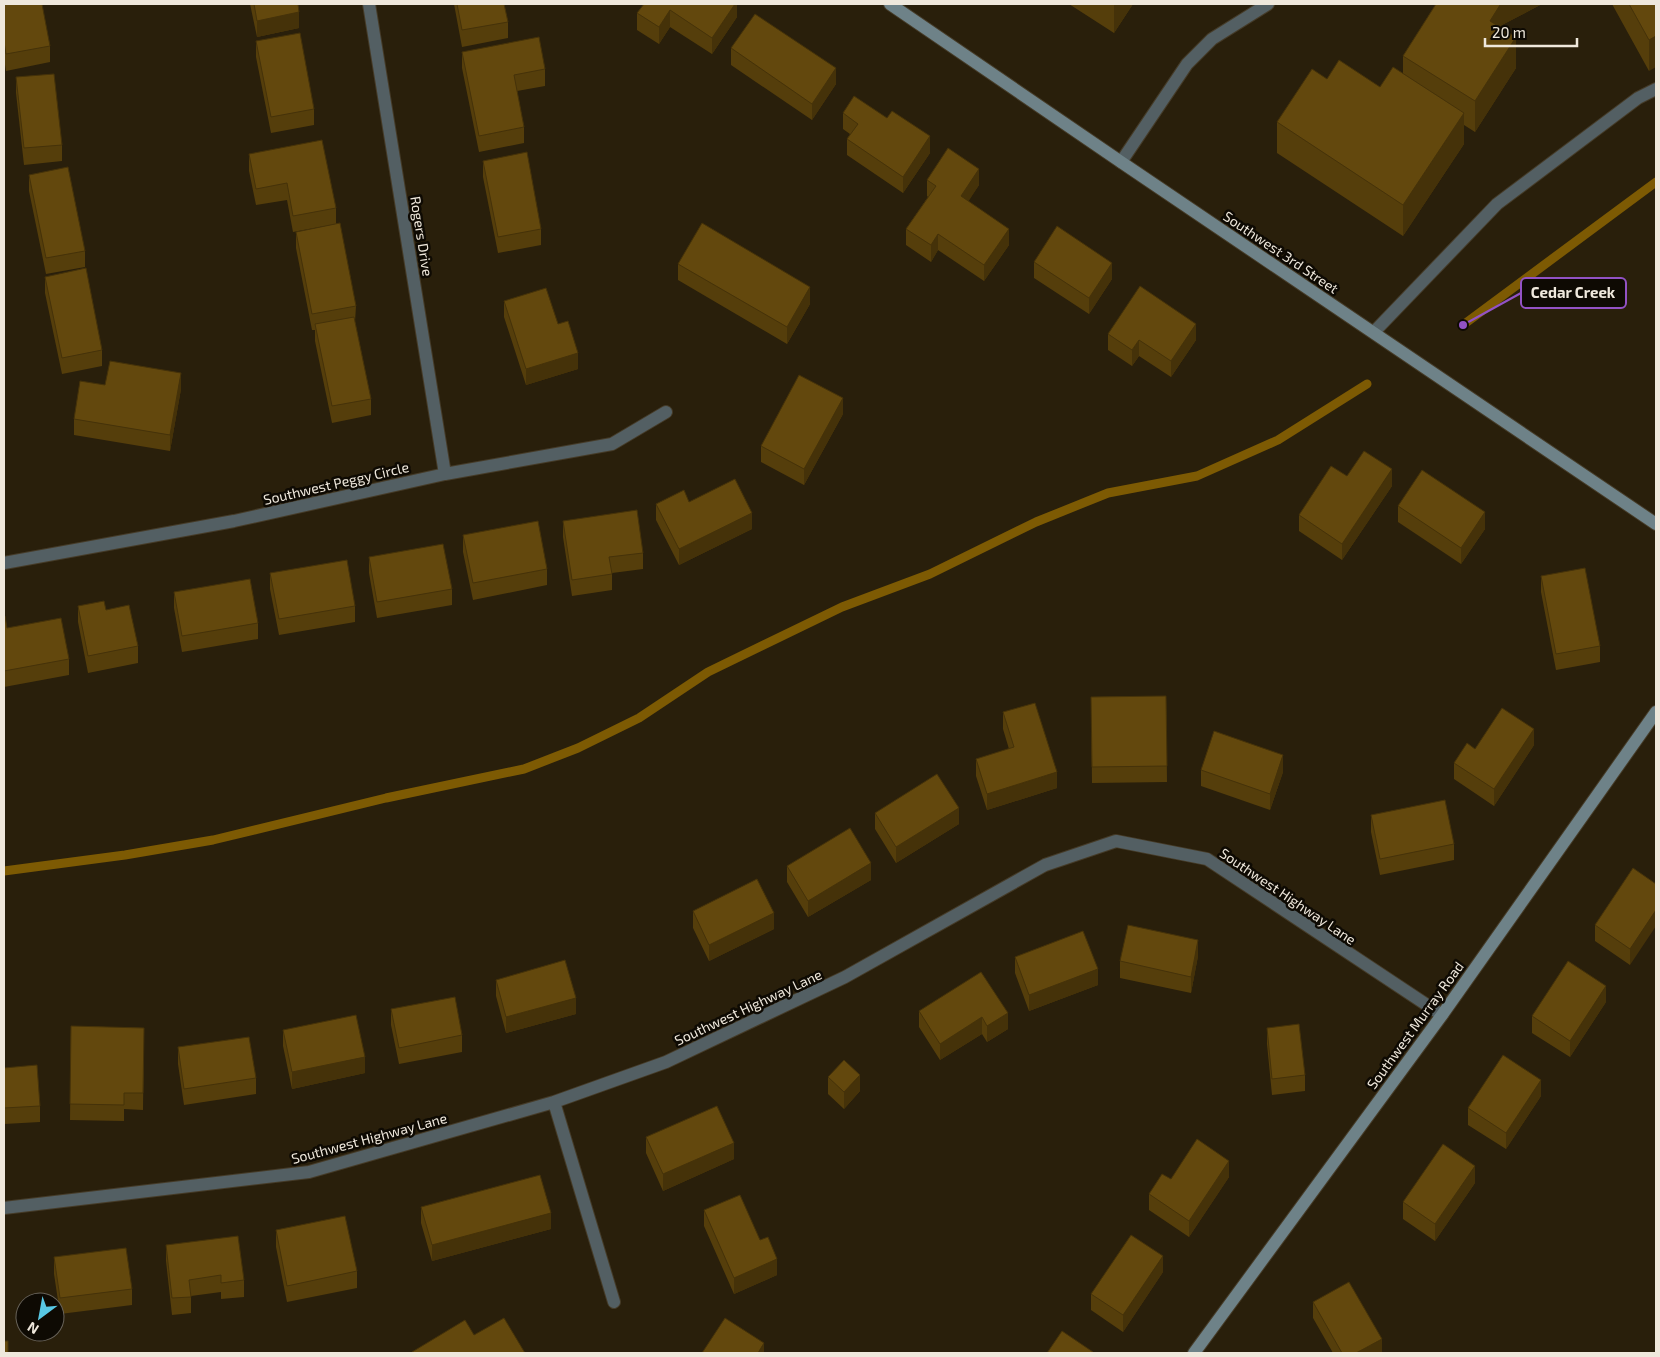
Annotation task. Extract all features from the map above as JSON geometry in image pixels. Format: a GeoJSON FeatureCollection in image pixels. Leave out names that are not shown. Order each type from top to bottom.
{"type":"FeatureCollection","features":[{"type":"Feature","properties":{"kind":"main road","name":"Southwest 3rd Street"},"geometry":{"type":"LineString","coordinates":[[890,4],[1656,524]]}},
{"type":"Feature","properties":{"kind":"main road","name":"Southwest Murray Road"},"geometry":{"type":"LineString","coordinates":[[1194,1353],[1442,1015],[1656,712]]}},
{"type":"Feature","properties":{"kind":"street","name":"Rogers Drive"},"geometry":{"type":"LineString","coordinates":[[369,4],[445,474]]}},
{"type":"Feature","properties":{"kind":"street"},"geometry":{"type":"LineString","coordinates":[[1121,162],[1187,64],[1212,39],[1268,4]]}},
{"type":"Feature","properties":{"kind":"street"},"geometry":{"type":"LineString","coordinates":[[1374,332],[1497,204],[1638,98],[1656,89]]}},
{"type":"Feature","properties":{"kind":"street","name":"Southwest Peggy Circle"},"geometry":{"type":"LineString","coordinates":[[4,563],[234,521],[445,474],[612,444],[666,412]]}},
{"type":"Feature","properties":{"kind":"street","name":"Southwest Highway Lane"},"geometry":{"type":"LineString","coordinates":[[4,1208],[309,1172],[554,1102],[666,1062],[845,978],[1045,865],[1116,841],[1207,859],[1442,1015]]}},
{"type":"Feature","properties":{"kind":"street"},"geometry":{"type":"LineString","coordinates":[[554,1102],[614,1302]]}},
{"type":"Feature","properties":{"kind":"building"},"geometry":{"type":"Polygon","coordinates":[[[4,4],[42,4],[50,46],[6,54],[4,42],[4,4]]]}},
{"type":"Feature","properties":{"kind":"building"},"geometry":{"type":"Polygon","coordinates":[[[254,4],[298,4],[299,12],[257,21],[254,4]]]}},
{"type":"Feature","properties":{"kind":"building"},"geometry":{"type":"Polygon","coordinates":[[[457,4],[504,4],[508,22],[462,30],[457,4]]]}},
{"type":"Feature","properties":{"kind":"building"},"geometry":{"type":"Polygon","coordinates":[[[644,4],[735,4],[712,38],[670,10],[659,27],[637,13],[644,4]]]}},
{"type":"Feature","properties":{"kind":"building"},"geometry":{"type":"Polygon","coordinates":[[[1436,4],[1500,4],[1490,21],[1516,37],[1475,101],[1403,56],[1436,4]]]}},
{"type":"Feature","properties":{"kind":"building"},"geometry":{"type":"Polygon","coordinates":[[[1629,4],[1656,4],[1656,36],[1649,40],[1629,4]]]}},
{"type":"Feature","properties":{"kind":"building"},"geometry":{"type":"Polygon","coordinates":[[[755,14],[836,68],[812,104],[731,48],[755,14]]]}},
{"type":"Feature","properties":{"kind":"building"},"geometry":{"type":"Polygon","coordinates":[[[300,33],[314,109],[271,117],[256,41],[300,33]]]}},
{"type":"Feature","properties":{"kind":"building"},"geometry":{"type":"Polygon","coordinates":[[[539,37],[545,69],[514,75],[524,127],[479,136],[462,52],[539,37]]]}},
{"type":"Feature","properties":{"kind":"building"},"geometry":{"type":"Polygon","coordinates":[[[1339,60],[1380,87],[1393,67],[1464,113],[1403,205],[1277,122],[1312,69],[1327,79],[1339,60]]]}},
{"type":"Feature","properties":{"kind":"building"},"geometry":{"type":"Polygon","coordinates":[[[54,74],[62,145],[24,148],[16,77],[54,74]]]}},
{"type":"Feature","properties":{"kind":"building"},"geometry":{"type":"Polygon","coordinates":[[[854,96],[887,118],[892,111],[930,136],[903,177],[847,139],[858,124],[843,113],[854,96]]]}},
{"type":"Feature","properties":{"kind":"building"},"geometry":{"type":"Polygon","coordinates":[[[322,140],[336,208],[293,216],[287,183],[256,189],[249,154],[322,140]]]}},
{"type":"Feature","properties":{"kind":"building"},"geometry":{"type":"Polygon","coordinates":[[[948,148],[979,169],[961,196],[1009,229],[984,265],[938,234],[931,245],[906,229],[936,186],[927,180],[948,148]]]}},
{"type":"Feature","properties":{"kind":"building"},"geometry":{"type":"Polygon","coordinates":[[[527,152],[541,229],[498,237],[483,161],[527,152]]]}},
{"type":"Feature","properties":{"kind":"building"},"geometry":{"type":"Polygon","coordinates":[[[68,167],[85,251],[46,258],[29,175],[68,167]]]}},
{"type":"Feature","properties":{"kind":"building"},"geometry":{"type":"Polygon","coordinates":[[[340,223],[356,306],[312,314],[296,232],[340,223]]]}},
{"type":"Feature","properties":{"kind":"building"},"geometry":{"type":"Polygon","coordinates":[[[702,223],[810,287],[787,327],[678,264],[702,223]]]}},
{"type":"Feature","properties":{"kind":"building"},"geometry":{"type":"Polygon","coordinates":[[[1057,226],[1112,263],[1089,298],[1034,262],[1057,226]]]}},
{"type":"Feature","properties":{"kind":"building"},"geometry":{"type":"Polygon","coordinates":[[[86,268],[102,350],[62,358],[45,277],[86,268]]]}},
{"type":"Feature","properties":{"kind":"building"},"geometry":{"type":"Polygon","coordinates":[[[1140,286],[1196,324],[1171,361],[1139,340],[1132,350],[1108,334],[1140,286]]]}},
{"type":"Feature","properties":{"kind":"building"},"geometry":{"type":"Polygon","coordinates":[[[546,288],[558,324],[568,321],[578,353],[526,369],[504,301],[546,288]]]}},
{"type":"Feature","properties":{"kind":"building"},"geometry":{"type":"Polygon","coordinates":[[[354,317],[371,399],[332,406],[315,324],[354,317]]]}},
{"type":"Feature","properties":{"kind":"building"},"geometry":{"type":"Polygon","coordinates":[[[110,361],[181,373],[170,435],[74,419],[80,381],[105,385],[110,361]]]}},
{"type":"Feature","properties":{"kind":"building"},"geometry":{"type":"Polygon","coordinates":[[[799,375],[843,398],[804,469],[761,446],[799,375]]]}},
{"type":"Feature","properties":{"kind":"building"},"geometry":{"type":"Polygon","coordinates":[[[1364,451],[1392,469],[1342,544],[1299,515],[1331,466],[1347,476],[1364,451]]]}},
{"type":"Feature","properties":{"kind":"building"},"geometry":{"type":"Polygon","coordinates":[[[1422,470],[1485,512],[1461,548],[1398,506],[1422,470]]]}},
{"type":"Feature","properties":{"kind":"building"},"geometry":{"type":"Polygon","coordinates":[[[735,479],[752,513],[679,549],[656,504],[684,490],[689,502],[735,479]]]}},
{"type":"Feature","properties":{"kind":"building"},"geometry":{"type":"Polygon","coordinates":[[[637,510],[643,553],[609,557],[612,574],[572,580],[563,521],[637,510]]]}},
{"type":"Feature","properties":{"kind":"building"},"geometry":{"type":"Polygon","coordinates":[[[538,521],[547,569],[473,583],[463,535],[538,521]]]}},
{"type":"Feature","properties":{"kind":"building"},"geometry":{"type":"Polygon","coordinates":[[[443,544],[452,589],[377,602],[369,557],[443,544]]]}},
{"type":"Feature","properties":{"kind":"building"},"geometry":{"type":"Polygon","coordinates":[[[347,560],[355,606],[279,619],[270,573],[347,560]]]}},
{"type":"Feature","properties":{"kind":"building"},"geometry":{"type":"Polygon","coordinates":[[[1585,568],[1600,646],[1556,654],[1541,576],[1585,568]]]}},
{"type":"Feature","properties":{"kind":"building"},"geometry":{"type":"Polygon","coordinates":[[[250,579],[258,623],[182,636],[174,592],[250,579]]]}},
{"type":"Feature","properties":{"kind":"building"},"geometry":{"type":"Polygon","coordinates":[[[104,601],[106,610],[129,605],[138,646],[88,656],[78,606],[104,601]]]}},
{"type":"Feature","properties":{"kind":"building"},"geometry":{"type":"Polygon","coordinates":[[[4,616],[7,628],[61,618],[69,659],[4,671],[4,616]]]}},
{"type":"Feature","properties":{"kind":"building"},"geometry":{"type":"Polygon","coordinates":[[[1166,696],[1167,766],[1092,767],[1091,697],[1166,696]]]}},
{"type":"Feature","properties":{"kind":"building"},"geometry":{"type":"Polygon","coordinates":[[[1035,703],[1057,772],[987,794],[976,759],[1014,747],[1003,712],[1035,703]]]}},
{"type":"Feature","properties":{"kind":"building"},"geometry":{"type":"Polygon","coordinates":[[[1502,708],[1534,729],[1494,789],[1454,763],[1467,743],[1475,749],[1502,708]]]}},
{"type":"Feature","properties":{"kind":"building"},"geometry":{"type":"Polygon","coordinates":[[[1214,731],[1283,755],[1270,794],[1201,770],[1214,731]]]}},
{"type":"Feature","properties":{"kind":"building"},"geometry":{"type":"Polygon","coordinates":[[[937,774],[959,808],[896,847],[875,813],[937,774]]]}},
{"type":"Feature","properties":{"kind":"building"},"geometry":{"type":"Polygon","coordinates":[[[1445,800],[1454,844],[1380,859],[1371,815],[1445,800]]]}},
{"type":"Feature","properties":{"kind":"building"},"geometry":{"type":"Polygon","coordinates":[[[850,828],[871,863],[808,901],[787,866],[850,828]]]}},
{"type":"Feature","properties":{"kind":"building"},"geometry":{"type":"Polygon","coordinates":[[[1633,868],[1656,884],[1656,910],[1630,949],[1595,925],[1633,868]]]}},
{"type":"Feature","properties":{"kind":"building"},"geometry":{"type":"Polygon","coordinates":[[[757,879],[774,913],[709,945],[693,911],[757,879]]]}},
{"type":"Feature","properties":{"kind":"building"},"geometry":{"type":"Polygon","coordinates":[[[1128,925],[1198,940],[1191,977],[1120,961],[1128,925]]]}},
{"type":"Feature","properties":{"kind":"building"},"geometry":{"type":"Polygon","coordinates":[[[1083,931],[1098,969],[1029,995],[1015,957],[1083,931]]]}},
{"type":"Feature","properties":{"kind":"building"},"geometry":{"type":"Polygon","coordinates":[[[565,960],[576,998],[506,1017],[496,980],[565,960]]]}},
{"type":"Feature","properties":{"kind":"building"},"geometry":{"type":"Polygon","coordinates":[[[1568,961],[1606,986],[1570,1041],[1532,1016],[1568,961]]]}},
{"type":"Feature","properties":{"kind":"building"},"geometry":{"type":"Polygon","coordinates":[[[981,972],[1008,1013],[987,1026],[982,1017],[940,1044],[919,1011],[981,972]]]}},
{"type":"Feature","properties":{"kind":"building"},"geometry":{"type":"Polygon","coordinates":[[[455,997],[462,1035],[399,1048],[391,1009],[455,997]]]}},
{"type":"Feature","properties":{"kind":"building"},"geometry":{"type":"Polygon","coordinates":[[[356,1015],[365,1057],[292,1072],[283,1030],[356,1015]]]}},
{"type":"Feature","properties":{"kind":"building"},"geometry":{"type":"Polygon","coordinates":[[[1299,1024],[1305,1075],[1272,1079],[1267,1028],[1299,1024]]]}},
{"type":"Feature","properties":{"kind":"building"},"geometry":{"type":"Polygon","coordinates":[[[71,1026],[144,1028],[143,1093],[124,1093],[124,1105],[70,1104],[71,1026]]]}},
{"type":"Feature","properties":{"kind":"building"},"geometry":{"type":"Polygon","coordinates":[[[249,1037],[256,1078],[184,1089],[178,1047],[249,1037]]]}},
{"type":"Feature","properties":{"kind":"building"},"geometry":{"type":"Polygon","coordinates":[[[1503,1055],[1541,1080],[1506,1133],[1468,1108],[1503,1055]]]}},
{"type":"Feature","properties":{"kind":"building"},"geometry":{"type":"Polygon","coordinates":[[[844,1060],[860,1075],[844,1092],[828,1077],[844,1060]]]}},
{"type":"Feature","properties":{"kind":"building"},"geometry":{"type":"Polygon","coordinates":[[[37,1065],[40,1106],[4,1108],[4,1068],[37,1065]]]}},
{"type":"Feature","properties":{"kind":"building"},"geometry":{"type":"Polygon","coordinates":[[[717,1106],[734,1143],[663,1174],[646,1137],[717,1106]]]}},
{"type":"Feature","properties":{"kind":"building"},"geometry":{"type":"Polygon","coordinates":[[[1197,1139],[1229,1161],[1189,1221],[1149,1194],[1162,1174],[1171,1179],[1197,1139]]]}},
{"type":"Feature","properties":{"kind":"building"},"geometry":{"type":"Polygon","coordinates":[[[1443,1144],[1475,1166],[1435,1224],[1403,1202],[1443,1144]]]}},
{"type":"Feature","properties":{"kind":"building"},"geometry":{"type":"Polygon","coordinates":[[[540,1175],[551,1213],[432,1245],[421,1207],[540,1175]]]}},
{"type":"Feature","properties":{"kind":"building"},"geometry":{"type":"Polygon","coordinates":[[[740,1195],[760,1240],[768,1237],[777,1259],[734,1278],[704,1210],[740,1195]]]}},
{"type":"Feature","properties":{"kind":"building"},"geometry":{"type":"Polygon","coordinates":[[[345,1216],[357,1271],[287,1286],[276,1230],[345,1216]]]}},
{"type":"Feature","properties":{"kind":"building"},"geometry":{"type":"Polygon","coordinates":[[[1131,1235],[1163,1256],[1123,1315],[1091,1294],[1131,1235]]]}},
{"type":"Feature","properties":{"kind":"building"},"geometry":{"type":"Polygon","coordinates":[[[238,1236],[244,1280],[221,1283],[221,1275],[189,1280],[191,1297],[172,1298],[166,1245],[238,1236]]]}},
{"type":"Feature","properties":{"kind":"building"},"geometry":{"type":"Polygon","coordinates":[[[126,1248],[132,1289],[65,1297],[65,1292],[59,1292],[54,1257],[126,1248]]]}},
{"type":"Feature","properties":{"kind":"building"},"geometry":{"type":"Polygon","coordinates":[[[1349,1282],[1382,1339],[1356,1353],[1342,1353],[1313,1302],[1349,1282]]]}},
{"type":"Feature","properties":{"kind":"building"},"geometry":{"type":"Polygon","coordinates":[[[504,1318],[525,1353],[412,1352],[465,1320],[474,1335],[504,1318]]]}},
{"type":"Feature","properties":{"kind":"building"},"geometry":{"type":"Polygon","coordinates":[[[725,1318],[764,1343],[758,1353],[702,1353],[725,1318]]]}},
{"type":"Feature","properties":{"kind":"building"},"geometry":{"type":"Polygon","coordinates":[[[1062,1331],[1093,1352],[1047,1353],[1062,1331]]]}},
{"type":"Feature","properties":{"kind":"building"},"geometry":{"type":"Polygon","coordinates":[[[4,1341],[8,1341],[8,1353],[4,1353],[4,1341]]]}},
{"type":"Feature","properties":{"kind":"waterway"},"geometry":{"type":"LineString","coordinates":[[1463,325],[1656,182]]}},
{"type":"Feature","properties":{"kind":"waterway"},"geometry":{"type":"LineString","coordinates":[[4,871],[125,855],[213,840],[386,798],[524,769],[578,748],[639,718],[708,672],[842,607],[930,574],[1036,522],[1108,493],[1197,476],[1278,440],[1367,384]]}},
{"type":"Feature","properties":{"kind":"place","name":"Cedar Creek"},"geometry":{"type":"Point","coordinates":[1463,325]}}]}
